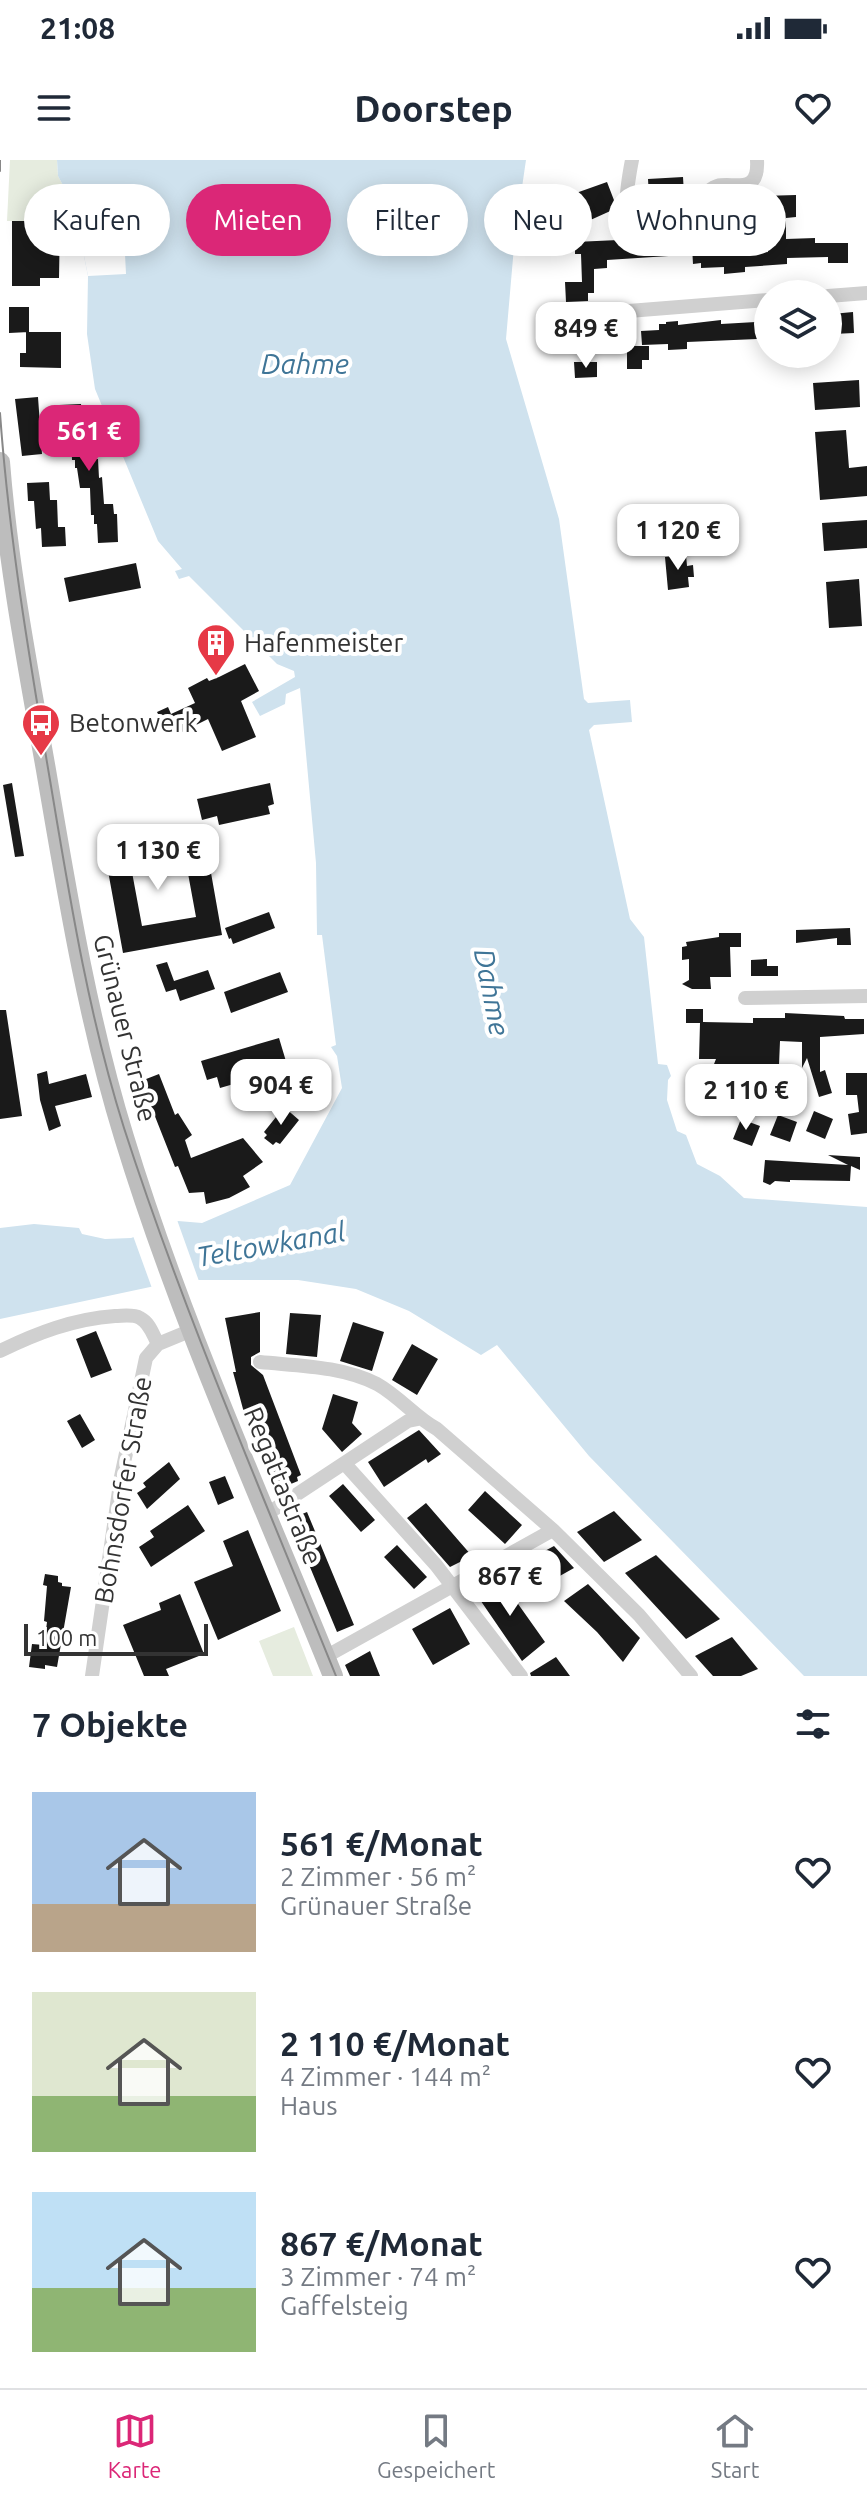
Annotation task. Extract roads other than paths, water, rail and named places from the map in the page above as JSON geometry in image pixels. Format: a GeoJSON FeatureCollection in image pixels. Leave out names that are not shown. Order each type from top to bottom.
{"type":"FeatureCollection","features":[{"type":"Feature","properties":{"kind":"main road","name":"Grünauer Straße"},"geometry":{"type":"LineString","coordinates":[[0,462],[17,600],[66,892],[84,980],[140,1188],[189,1322]]}},
{"type":"Feature","properties":{"kind":"main road","name":"Regattastraße"},"geometry":{"type":"LineString","coordinates":[[189,1322],[329,1666]]}},
{"type":"Feature","properties":{"kind":"street"},"geometry":{"type":"LineString","coordinates":[[632,160],[628,215],[633,224],[650,230],[696,226],[707,215],[707,195],[712,189],[746,184],[753,180],[758,173],[757,160]]}},
{"type":"Feature","properties":{"kind":"street"},"geometry":{"type":"LineString","coordinates":[[842,295],[867,293]]}},
{"type":"Feature","properties":{"kind":"street"},"geometry":{"type":"LineString","coordinates":[[616,312],[754,301]]}},
{"type":"Feature","properties":{"kind":"street"},"geometry":{"type":"LineString","coordinates":[[745,998],[867,996]]}},
{"type":"Feature","properties":{"kind":"street"},"geometry":{"type":"LineString","coordinates":[[0,1351],[35,1334],[86,1318],[133,1315],[142,1318],[158,1344]]}},
{"type":"Feature","properties":{"kind":"street","name":"Bohnsdorfer Straße"},"geometry":{"type":"LineString","coordinates":[[92,1676],[121,1477],[146,1358],[158,1344],[189,1322]]}},
{"type":"Feature","properties":{"kind":"street"},"geometry":{"type":"LineString","coordinates":[[260,1362],[344,1371],[378,1385],[409,1406],[418,1419],[437,1429],[553,1530],[639,1615],[691,1676]]}},
{"type":"Feature","properties":{"kind":"street"},"geometry":{"type":"LineString","coordinates":[[267,1514],[408,1421],[418,1419]]}},
{"type":"Feature","properties":{"kind":"street"},"geometry":{"type":"LineString","coordinates":[[345,1464],[436,1565],[521,1676]]}},
{"type":"Feature","properties":{"kind":"street"},"geometry":{"type":"LineString","coordinates":[[329,1666],[451,1587],[553,1530]]}},
{"type":"Feature","properties":{"kind":"water","name":"Dahme"},"geometry":{"type":"Polygon","coordinates":[[[57,160],[526,160],[522,184],[484,184],[484,256],[513,256],[506,339],[559,519],[584,699],[588,703],[630,700],[632,722],[594,725],[589,730],[630,919],[644,937],[658,1064],[667,1065],[671,1076],[667,1100],[677,1131],[686,1135],[697,1164],[720,1176],[744,1198],[867,1207],[867,1676],[804,1676],[589,1456],[497,1345],[481,1355],[409,1311],[356,1289],[298,1280],[183,1280],[0,1319],[0,1228],[34,1224],[79,1228],[82,1234],[105,1239],[131,1238],[178,1221],[202,1223],[290,1185],[342,1088],[337,1056],[331,1047],[336,1045],[322,935],[317,935],[316,863],[300,688],[286,694],[285,704],[260,716],[252,702],[295,677],[294,671],[277,664],[189,576],[179,579],[175,571],[182,569],[158,541],[95,389],[87,334],[88,276],[84,256],[170,256],[170,184],[62,184],[58,176],[57,160]]]}},
{"type":"Feature","properties":{"kind":"tram line"},"geometry":{"type":"LineString","coordinates":[[0,160],[0,171]]}},
{"type":"Feature","properties":{"kind":"tram line"},"geometry":{"type":"LineString","coordinates":[[0,413],[15,554],[35,693],[100,1044],[124,1128],[172,1267],[336,1676]]}},
{"type":"Feature","properties":{"kind":"place","name":"Hafenmeister"},"geometry":{"type":"Point","coordinates":[216,677]}},
{"type":"Feature","properties":{"kind":"place","name":"Betonwerk"},"geometry":{"type":"Point","coordinates":[41,757]}},
{"type":"Feature","properties":{"kind":"water label","name":"Teltowkanal"},"geometry":{"type":"Point","coordinates":[271,1244]}}]}
